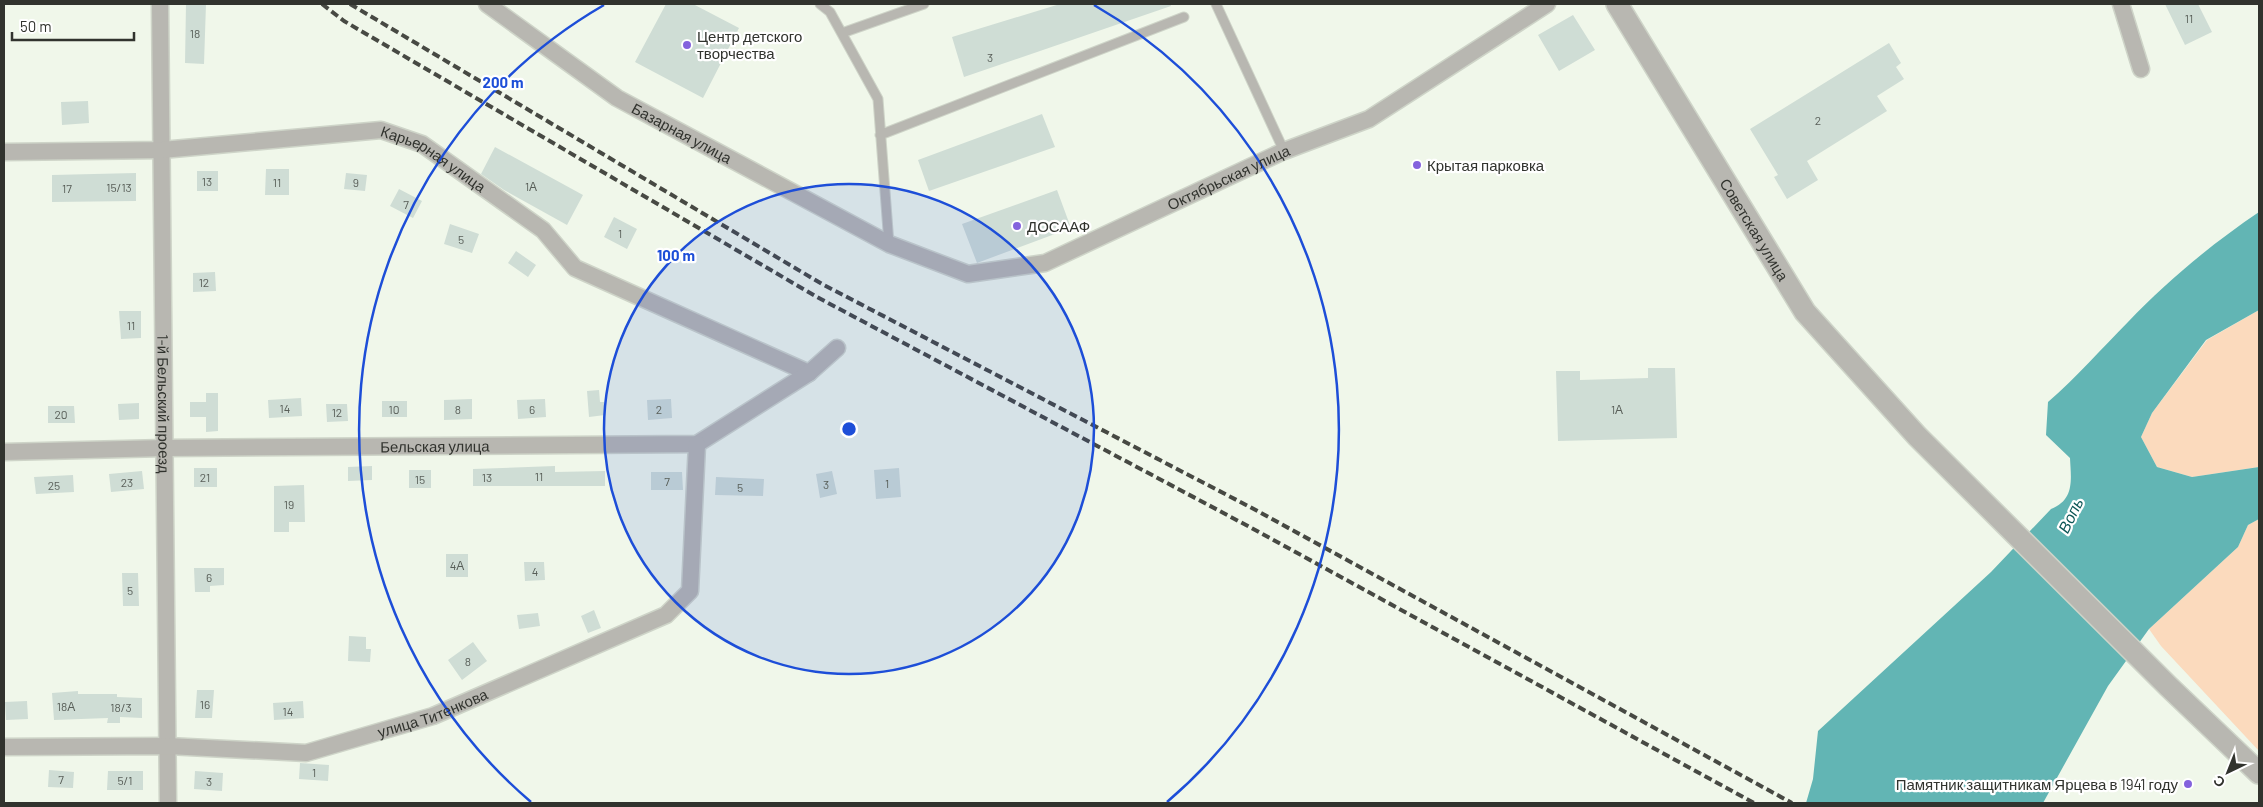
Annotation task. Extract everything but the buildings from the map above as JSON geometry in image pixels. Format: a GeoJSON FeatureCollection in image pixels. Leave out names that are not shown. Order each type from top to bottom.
{"type":"FeatureCollection","features":[{"type":"Feature","properties":{"kind":"street","name":"1-й Бельский проезд"},"geometry":{"type":"LineString","coordinates":[[160,4],[168,803]]}},
{"type":"Feature","properties":{"kind":"street","name":"Базарная улица"},"geometry":{"type":"LineString","coordinates":[[487,4],[617,98],[889,244]]}},
{"type":"Feature","properties":{"kind":"street","name":"Октябрьская улица"},"geometry":{"type":"LineString","coordinates":[[889,244],[968,274],[1045,263],[1284,151],[1369,119],[1547,4]]}},
{"type":"Feature","properties":{"kind":"street","name":"Советская улица"},"geometry":{"type":"LineString","coordinates":[[1617,4],[1805,312],[1918,436],[2168,686],[2259,773]]}},
{"type":"Feature","properties":{"kind":"street"},"geometry":{"type":"LineString","coordinates":[[2121,4],[2141,69]]}},
{"type":"Feature","properties":{"kind":"street","name":"Карьерная улица"},"geometry":{"type":"LineString","coordinates":[[4,152],[162,150],[381,130],[422,144],[543,230],[576,268],[809,373]]}},
{"type":"Feature","properties":{"kind":"street"},"geometry":{"type":"LineString","coordinates":[[697,444],[809,373],[837,348]]}},
{"type":"Feature","properties":{"kind":"street","name":"Бельская улица"},"geometry":{"type":"LineString","coordinates":[[4,452],[165,448],[697,444]]}},
{"type":"Feature","properties":{"kind":"street","name":"улица Титенкова"},"geometry":{"type":"LineString","coordinates":[[4,747],[168,746],[306,752],[432,716],[666,614],[690,591],[697,444]]}},
{"type":"Feature","properties":{"kind":"lane"},"geometry":{"type":"LineString","coordinates":[[820,4],[830,12],[878,98],[889,244]]}},
{"type":"Feature","properties":{"kind":"lane"},"geometry":{"type":"LineString","coordinates":[[842,34],[924,4]]}},
{"type":"Feature","properties":{"kind":"lane"},"geometry":{"type":"LineString","coordinates":[[1216,4],[1284,151]]}},
{"type":"Feature","properties":{"kind":"lane"},"geometry":{"type":"LineString","coordinates":[[880,135],[1184,17]]}},
{"type":"Feature","properties":{"kind":"shaded area"},"geometry":{"type":"Polygon","coordinates":[[[2259,310],[2259,467],[2192,477],[2157,467],[2141,437],[2152,413],[2207,340],[2259,310]]]}},
{"type":"Feature","properties":{"kind":"shaded area"},"geometry":{"type":"Polygon","coordinates":[[[2259,519],[2259,751],[2161,646],[2149,629],[2238,547],[2248,525],[2259,519]]]}},
{"type":"Feature","properties":{"kind":"water","name":"Вопь"},"geometry":{"type":"Polygon","coordinates":[[[2259,212],[2259,310],[2206,340],[2152,413],[2141,437],[2157,467],[2192,477],[2259,467],[2259,519],[2248,525],[2238,547],[2149,629],[2108,686],[2043,803],[1806,803],[1813,779],[1818,731],[1991,572],[2051,509],[2059,505],[2068,494],[2071,481],[2070,458],[2046,435],[2048,402],[2174,277],[2225,236],[2259,212]]]}},
{"type":"Feature","properties":{"kind":"railway"},"geometry":{"type":"LineString","coordinates":[[322,4],[344,21],[817,297],[1246,525],[1754,803]]}},
{"type":"Feature","properties":{"kind":"railway"},"geometry":{"type":"LineString","coordinates":[[350,4],[822,284],[1250,507],[1792,803]]}},
{"type":"Feature","properties":{"kind":"place","name":"Центр детского творчества"},"geometry":{"type":"Point","coordinates":[687,45]}},
{"type":"Feature","properties":{"kind":"place","name":"Крытая парковка"},"geometry":{"type":"Point","coordinates":[1417,165]}},
{"type":"Feature","properties":{"kind":"place","name":"ДОСААФ"},"geometry":{"type":"Point","coordinates":[1017,226]}},
{"type":"Feature","properties":{"kind":"place","name":"Памятник защитникам Ярцева в 1941 году"},"geometry":{"type":"Point","coordinates":[2188,784]}}]}
